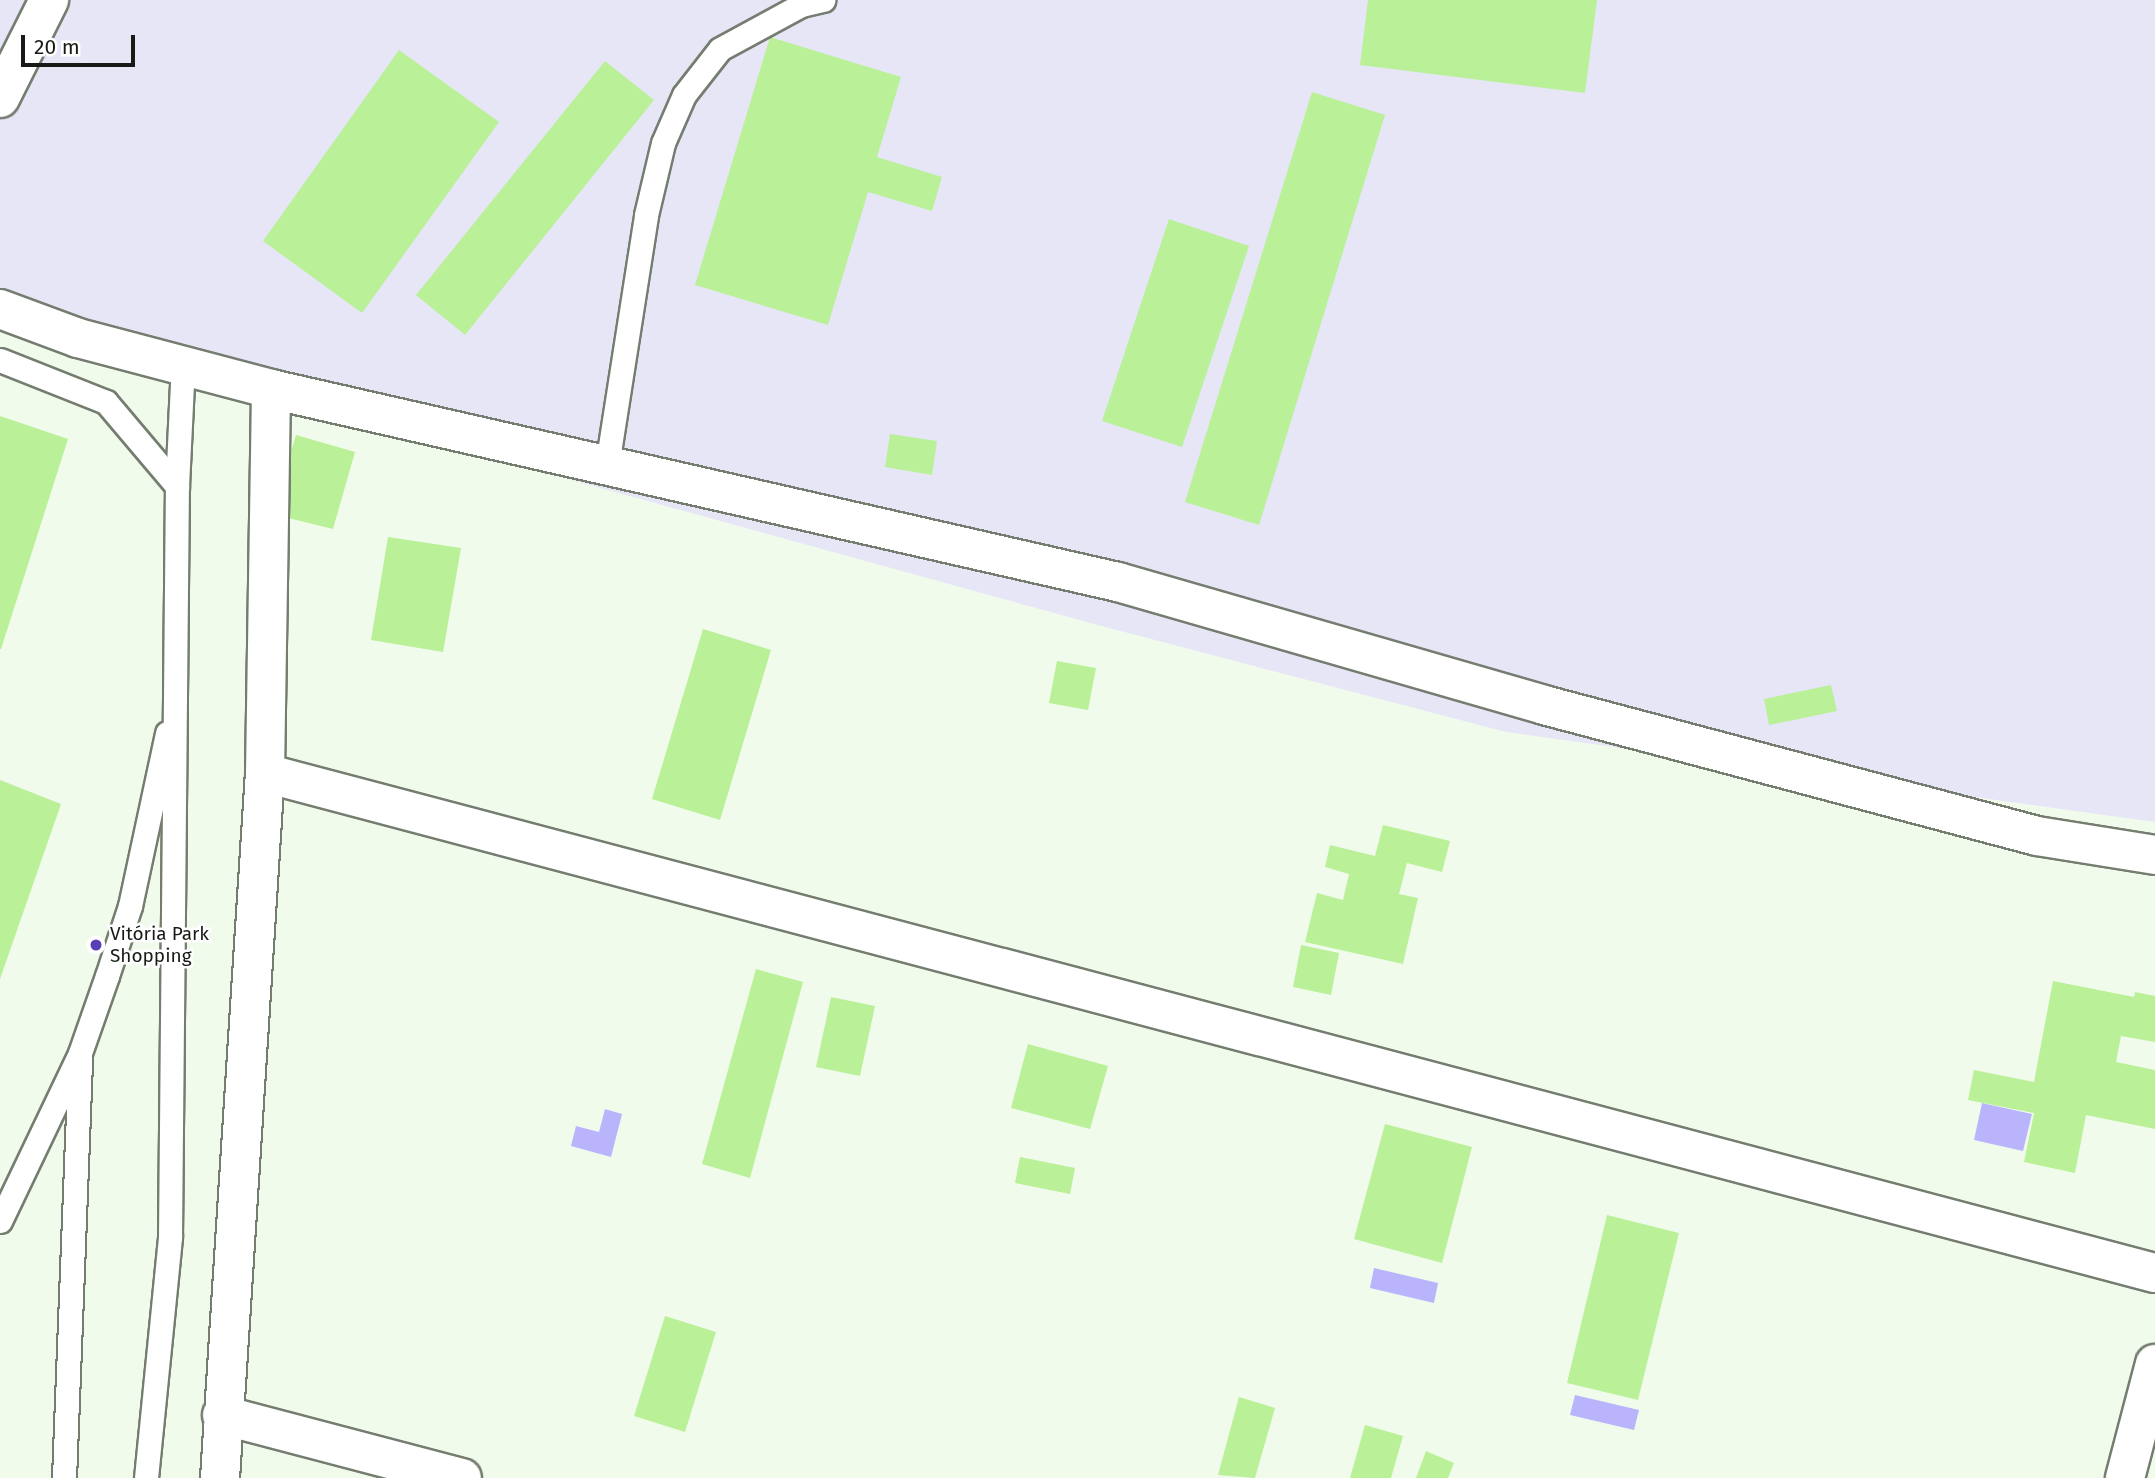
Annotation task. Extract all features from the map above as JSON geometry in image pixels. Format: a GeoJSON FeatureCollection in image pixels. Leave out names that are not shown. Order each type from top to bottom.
{"type":"FeatureCollection","features":[{"type":"Feature","properties":{"kind":"street"},"geometry":{"type":"LineString","coordinates":[[0,99],[49,0]]}},
{"type":"Feature","properties":{"kind":"street"},"geometry":{"type":"LineString","coordinates":[[0,309],[78,338],[271,389],[1118,582],[1544,705],[1997,826],[2155,855]]}},
{"type":"Feature","properties":{"kind":"street"},"geometry":{"type":"LineString","coordinates":[[220,1478],[265,773],[271,389]]}},
{"type":"Feature","properties":{"kind":"street"},"geometry":{"type":"LineString","coordinates":[[265,773],[2155,1273]]}},
{"type":"Feature","properties":{"kind":"street"},"geometry":{"type":"LineString","coordinates":[[2126,1478],[2155,1364]]}},
{"type":"Feature","properties":{"kind":"street"},"geometry":{"type":"LineString","coordinates":[[222,1415],[461,1478]]}},
{"type":"Feature","properties":{"kind":"lane"},"geometry":{"type":"LineString","coordinates":[[607,465],[646,215],[663,143],[684,95],[720,49],[801,5],[823,0]]}},
{"type":"Feature","properties":{"kind":"lane"},"geometry":{"type":"LineString","coordinates":[[0,360],[106,402],[177,486]]}},
{"type":"Feature","properties":{"kind":"lane"},"geometry":{"type":"LineString","coordinates":[[146,1478],[170,1237],[179,670],[177,486],[183,365]]}},
{"type":"Feature","properties":{"kind":"lane"},"geometry":{"type":"LineString","coordinates":[[0,1221],[80,1053],[130,905],[179,670]]}},
{"type":"Feature","properties":{"kind":"lane"},"geometry":{"type":"LineString","coordinates":[[64,1478],[80,1053]]}},
{"type":"Feature","properties":{"kind":"shaded area"},"geometry":{"type":"Polygon","coordinates":[[[0,0],[2155,0],[2155,822],[1506,732],[1094,624],[71,342],[0,315],[0,0]]]}},
{"type":"Feature","properties":{"kind":"shaded area"},"geometry":{"type":"Polygon","coordinates":[[[1982,1103],[2032,1114],[2023,1151],[1974,1140],[1982,1103]]]}},
{"type":"Feature","properties":{"kind":"shaded area"},"geometry":{"type":"Polygon","coordinates":[[[605,1109],[622,1114],[611,1157],[571,1146],[576,1126],[599,1132],[605,1109]]]}},
{"type":"Feature","properties":{"kind":"shaded area"},"geometry":{"type":"Polygon","coordinates":[[[1374,1268],[1438,1283],[1434,1303],[1370,1288],[1374,1268]]]}},
{"type":"Feature","properties":{"kind":"shaded area"},"geometry":{"type":"Polygon","coordinates":[[[1575,1395],[1639,1410],[1634,1430],[1570,1415],[1575,1395]]]}},
{"type":"Feature","properties":{"kind":"building"},"geometry":{"type":"Polygon","coordinates":[[[1368,0],[1597,0],[1585,93],[1360,65],[1368,0]]]}},
{"type":"Feature","properties":{"kind":"building"},"geometry":{"type":"Polygon","coordinates":[[[770,37],[901,77],[877,157],[942,177],[932,211],[868,192],[828,325],[695,285],[770,37]]]}},
{"type":"Feature","properties":{"kind":"building"},"geometry":{"type":"Polygon","coordinates":[[[399,50],[499,122],[362,313],[263,241],[399,50]]]}},
{"type":"Feature","properties":{"kind":"building"},"geometry":{"type":"Polygon","coordinates":[[[605,61],[654,100],[465,335],[416,295],[605,61]]]}},
{"type":"Feature","properties":{"kind":"building"},"geometry":{"type":"Polygon","coordinates":[[[1312,92],[1385,115],[1259,525],[1185,502],[1312,92]]]}},
{"type":"Feature","properties":{"kind":"building"},"geometry":{"type":"Polygon","coordinates":[[[1169,219],[1249,246],[1182,447],[1102,421],[1169,219]]]}},
{"type":"Feature","properties":{"kind":"building"},"geometry":{"type":"Polygon","coordinates":[[[0,416],[68,439],[1,649],[0,649],[0,416]]]}},
{"type":"Feature","properties":{"kind":"building"},"geometry":{"type":"Polygon","coordinates":[[[890,434],[937,441],[932,475],[885,467],[890,434]]]}},
{"type":"Feature","properties":{"kind":"building"},"geometry":{"type":"Polygon","coordinates":[[[296,435],[355,452],[333,529],[272,514],[296,435]]]}},
{"type":"Feature","properties":{"kind":"building"},"geometry":{"type":"Polygon","coordinates":[[[388,537],[461,548],[443,652],[371,640],[388,537]]]}},
{"type":"Feature","properties":{"kind":"building"},"geometry":{"type":"Polygon","coordinates":[[[703,629],[771,650],[720,820],[652,799],[703,629]]]}},
{"type":"Feature","properties":{"kind":"building"},"geometry":{"type":"Polygon","coordinates":[[[1057,661],[1096,668],[1088,710],[1049,703],[1057,661]]]}},
{"type":"Feature","properties":{"kind":"building"},"geometry":{"type":"Polygon","coordinates":[[[1831,685],[1837,711],[1769,725],[1764,699],[1831,685]]]}},
{"type":"Feature","properties":{"kind":"building"},"geometry":{"type":"Polygon","coordinates":[[[0,780],[61,804],[0,979],[0,780]]]}},
{"type":"Feature","properties":{"kind":"building"},"geometry":{"type":"Polygon","coordinates":[[[1383,825],[1450,841],[1442,872],[1407,863],[1399,894],[1418,898],[1403,964],[1305,942],[1317,893],[1343,900],[1349,874],[1325,867],[1330,845],[1375,856],[1383,825]]]}},
{"type":"Feature","properties":{"kind":"building"},"geometry":{"type":"Polygon","coordinates":[[[1301,945],[1339,953],[1331,995],[1293,987],[1301,945]]]}},
{"type":"Feature","properties":{"kind":"building"},"geometry":{"type":"Polygon","coordinates":[[[756,969],[803,982],[750,1178],[702,1164],[756,969]]]}},
{"type":"Feature","properties":{"kind":"building"},"geometry":{"type":"Polygon","coordinates":[[[2053,981],[2134,997],[2135,992],[2155,996],[2155,1042],[2121,1036],[2116,1062],[2155,1070],[2155,1129],[2086,1115],[2075,1173],[2024,1162],[2034,1113],[1968,1100],[1974,1070],[2034,1082],[2053,981]]]}},
{"type":"Feature","properties":{"kind":"building"},"geometry":{"type":"Polygon","coordinates":[[[831,997],[875,1006],[860,1076],[816,1067],[831,997]]]}},
{"type":"Feature","properties":{"kind":"building"},"geometry":{"type":"Polygon","coordinates":[[[1028,1044],[1108,1066],[1090,1129],[1011,1108],[1028,1044]]]}},
{"type":"Feature","properties":{"kind":"building"},"geometry":{"type":"Polygon","coordinates":[[[1385,1124],[1472,1147],[1442,1263],[1354,1239],[1385,1124]]]}},
{"type":"Feature","properties":{"kind":"building"},"geometry":{"type":"Polygon","coordinates":[[[1020,1157],[1075,1168],[1070,1194],[1015,1183],[1020,1157]]]}},
{"type":"Feature","properties":{"kind":"building"},"geometry":{"type":"Polygon","coordinates":[[[1607,1215],[1679,1233],[1638,1400],[1567,1383],[1607,1215]]]}},
{"type":"Feature","properties":{"kind":"building"},"geometry":{"type":"Polygon","coordinates":[[[665,1316],[716,1332],[685,1432],[634,1416],[665,1316]]]}},
{"type":"Feature","properties":{"kind":"building"},"geometry":{"type":"Polygon","coordinates":[[[1239,1397],[1275,1408],[1255,1478],[1218,1475],[1239,1397]]]}},
{"type":"Feature","properties":{"kind":"building"},"geometry":{"type":"Polygon","coordinates":[[[1365,1425],[1403,1436],[1391,1478],[1350,1478],[1365,1425]]]}},
{"type":"Feature","properties":{"kind":"building"},"geometry":{"type":"Polygon","coordinates":[[[1426,1451],[1454,1463],[1448,1478],[1416,1478],[1426,1451]]]}},
{"type":"Feature","properties":{"kind":"place","name":"Vitória Park Shopping"},"geometry":{"type":"Point","coordinates":[96,945]}}]}
